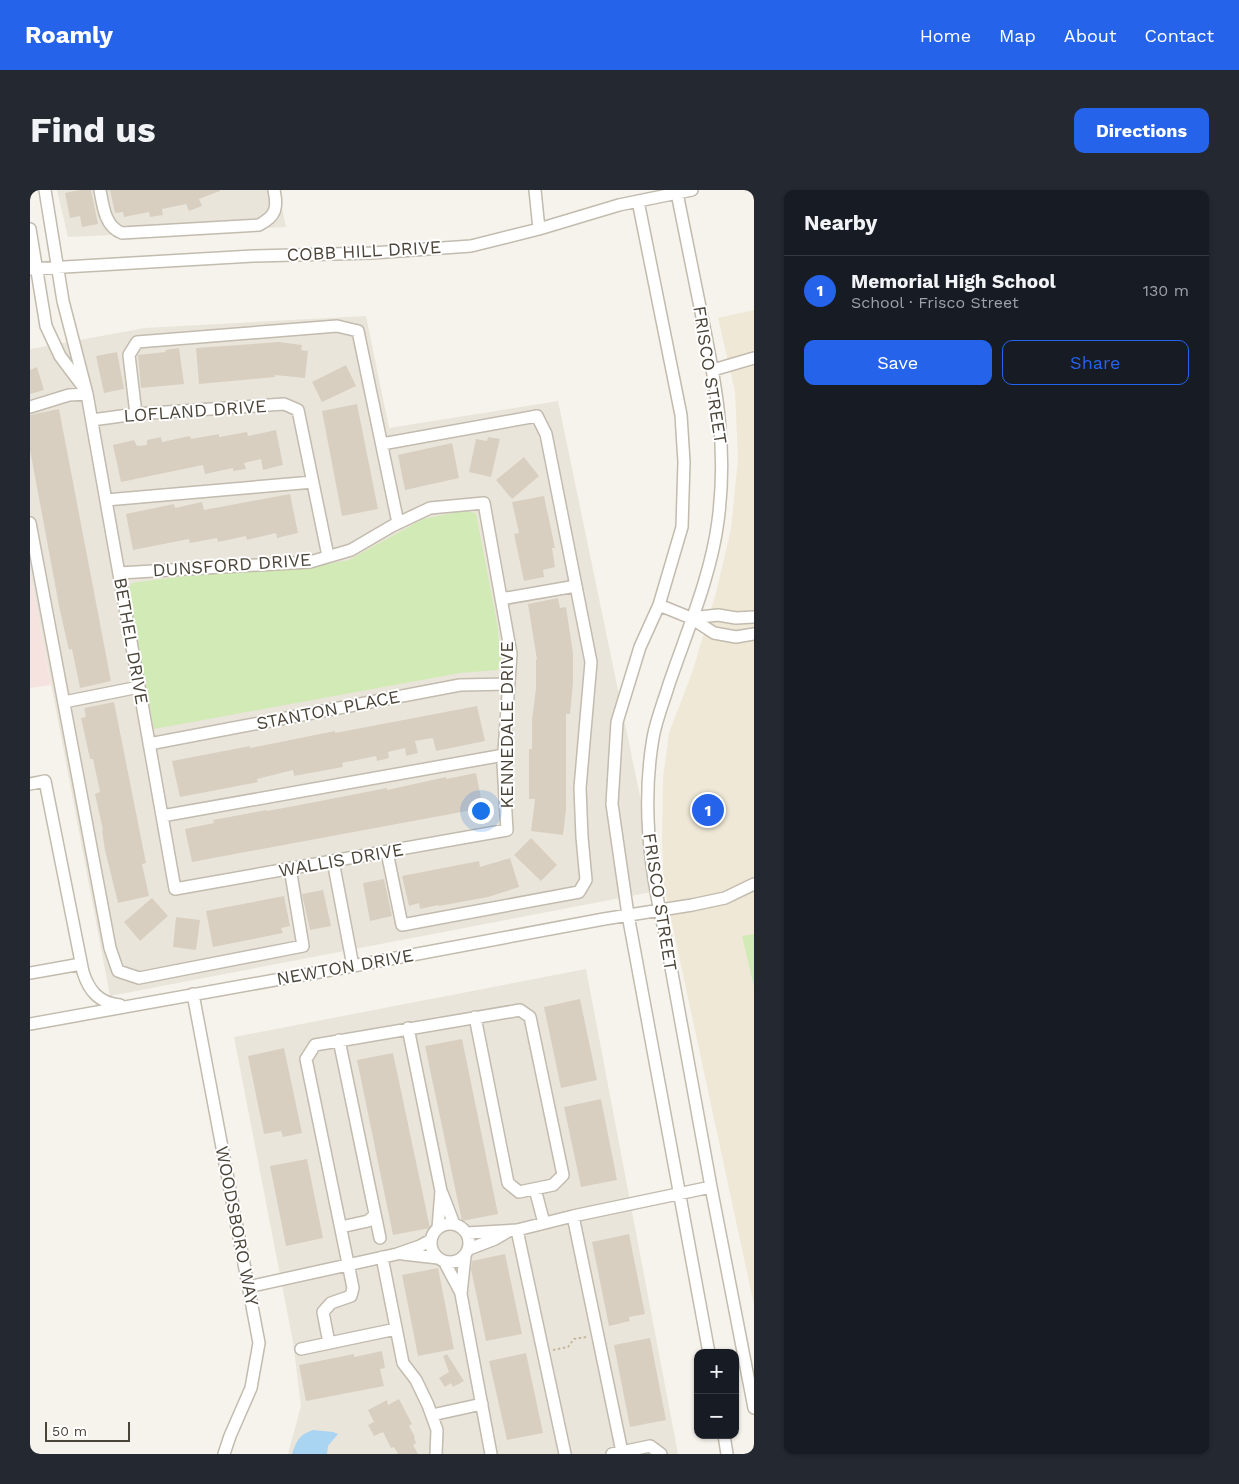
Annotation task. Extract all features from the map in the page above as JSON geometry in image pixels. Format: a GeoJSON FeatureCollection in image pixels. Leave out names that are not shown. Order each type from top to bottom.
{"type":"FeatureCollection","features":[{"type":"Feature","properties":{"kind":"street","name":"BETHEL DRIVE"},"geometry":{"type":"LineString","coordinates":[[45,190],[63,301],[88,394],[175,889]]}},
{"type":"Feature","properties":{"kind":"street"},"geometry":{"type":"LineString","coordinates":[[100,190],[103,210],[108,221],[122,233],[259,225],[270,219],[275,210],[277,201],[274,190]]}},
{"type":"Feature","properties":{"kind":"street"},"geometry":{"type":"LineString","coordinates":[[535,190],[539,229]]}},
{"type":"Feature","properties":{"kind":"street","name":"COBB HILL DRIVE"},"geometry":{"type":"LineString","coordinates":[[33,269],[253,256],[372,253],[471,246],[539,229],[618,205],[692,190]]}},
{"type":"Feature","properties":{"kind":"street","name":"FRISCO STREET"},"geometry":{"type":"LineString","coordinates":[[677,193],[713,370],[721,422],[722,463],[718,521],[710,562],[653,737],[647,823],[656,895],[754,1408]]}},
{"type":"Feature","properties":{"kind":"street","name":"FRISCO STREET"},"geometry":{"type":"LineString","coordinates":[[638,201],[681,415],[684,462],[682,528],[659,605],[640,647],[617,722],[612,804],[628,915],[708,1349]]}},
{"type":"Feature","properties":{"kind":"street","name":"BETHEL DRIVE"},"geometry":{"type":"LineString","coordinates":[[30,229],[33,269],[46,326],[60,356],[88,394]]}},
{"type":"Feature","properties":{"kind":"street"},"geometry":{"type":"LineString","coordinates":[[136,414],[129,355],[137,342],[337,326],[358,331],[398,523]]}},
{"type":"Feature","properties":{"kind":"street"},"geometry":{"type":"LineString","coordinates":[[713,370],[754,358]]}},
{"type":"Feature","properties":{"kind":"street"},"geometry":{"type":"LineString","coordinates":[[30,407],[69,395],[88,394]]}},
{"type":"Feature","properties":{"kind":"street","name":"LOFLAND DRIVE"},"geometry":{"type":"LineString","coordinates":[[92,420],[136,414],[284,404],[298,410],[313,482]]}},
{"type":"Feature","properties":{"kind":"street"},"geometry":{"type":"LineString","coordinates":[[382,444],[537,416],[546,434],[591,662],[580,788],[586,880],[579,892],[402,925],[387,852]]}},
{"type":"Feature","properties":{"kind":"street"},"geometry":{"type":"LineString","coordinates":[[106,500],[313,482],[328,556]]}},
{"type":"Feature","properties":{"kind":"street","name":"DUNSFORD DRIVE"},"geometry":{"type":"LineString","coordinates":[[119,573],[310,562],[351,550],[398,523],[430,508],[484,503]]}},
{"type":"Feature","properties":{"kind":"street","name":"KENNEDALE DRIVE"},"geometry":{"type":"LineString","coordinates":[[484,503],[511,654],[504,755],[507,830]]}},
{"type":"Feature","properties":{"kind":"street"},"geometry":{"type":"LineString","coordinates":[[30,523],[110,948],[118,971],[139,978],[302,946],[290,868]]}},
{"type":"Feature","properties":{"kind":"street"},"geometry":{"type":"LineString","coordinates":[[501,599],[576,586]]}},
{"type":"Feature","properties":{"kind":"street"},"geometry":{"type":"LineString","coordinates":[[659,605],[692,618],[714,633],[736,637],[754,634]]}},
{"type":"Feature","properties":{"kind":"street"},"geometry":{"type":"LineString","coordinates":[[692,618],[718,615],[736,618],[754,617]]}},
{"type":"Feature","properties":{"kind":"street","name":"STANTON PLACE"},"geometry":{"type":"LineString","coordinates":[[149,744],[460,686],[508,684]]}},
{"type":"Feature","properties":{"kind":"street"},"geometry":{"type":"LineString","coordinates":[[64,702],[139,687]]}},
{"type":"Feature","properties":{"kind":"street"},"geometry":{"type":"LineString","coordinates":[[162,816],[504,755]]}},
{"type":"Feature","properties":{"kind":"street"},"geometry":{"type":"LineString","coordinates":[[30,784],[45,781],[87,986],[106,1003],[126,1006]]}},
{"type":"Feature","properties":{"kind":"street","name":"WALLIS DRIVE"},"geometry":{"type":"LineString","coordinates":[[175,889],[507,830]]}},
{"type":"Feature","properties":{"kind":"street"},"geometry":{"type":"LineString","coordinates":[[333,860],[353,966]]}},
{"type":"Feature","properties":{"kind":"street","name":"NEWTON DRIVE"},"geometry":{"type":"LineString","coordinates":[[30,1024],[692,905],[725,898],[754,884]]}},
{"type":"Feature","properties":{"kind":"street"},"geometry":{"type":"LineString","coordinates":[[30,973],[81,964]]}},
{"type":"Feature","properties":{"kind":"street","name":"WOODSBORO WAY"},"geometry":{"type":"LineString","coordinates":[[193,994],[259,1343],[251,1388],[224,1454]]}},
{"type":"Feature","properties":{"kind":"street"},"geometry":{"type":"LineString","coordinates":[[329,1343],[323,1312],[331,1303],[352,1296],[353,1288],[306,1059],[315,1045],[408,1028],[475,1017],[520,1010],[530,1017],[563,1175],[553,1185],[519,1192],[508,1184],[475,1017]]}},
{"type":"Feature","properties":{"kind":"street"},"geometry":{"type":"LineString","coordinates":[[408,1028],[441,1191],[438,1228]]}},
{"type":"Feature","properties":{"kind":"street"},"geometry":{"type":"LineString","coordinates":[[339,1040],[380,1238]]}},
{"type":"Feature","properties":{"kind":"street"},"geometry":{"type":"LineString","coordinates":[[396,1254],[453,1262],[467,1252],[513,1231],[573,1216],[711,1187]]}},
{"type":"Feature","properties":{"kind":"street"},"geometry":{"type":"LineString","coordinates":[[535,1189],[544,1223]]}},
{"type":"Feature","properties":{"kind":"street"},"geometry":{"type":"LineString","coordinates":[[441,1191],[454,1224]]}},
{"type":"Feature","properties":{"kind":"street"},"geometry":{"type":"LineString","coordinates":[[341,1227],[368,1221],[375,1215]]}},
{"type":"Feature","properties":{"kind":"street"},"geometry":{"type":"LineString","coordinates":[[573,1216],[598,1335],[617,1453],[650,1446],[661,1454]]}},
{"type":"Feature","properties":{"kind":"street"},"geometry":{"type":"LineString","coordinates":[[462,1294],[441,1260],[434,1253],[431,1240],[433,1233],[438,1228],[447,1224],[459,1225],[467,1233],[470,1240],[462,1294],[491,1454]]}},
{"type":"Feature","properties":{"kind":"street"},"geometry":{"type":"LineString","coordinates":[[467,1233],[513,1231]]}},
{"type":"Feature","properties":{"kind":"street"},"geometry":{"type":"LineString","coordinates":[[513,1231],[543,1352],[565,1454]]}},
{"type":"Feature","properties":{"kind":"street"},"geometry":{"type":"LineString","coordinates":[[248,1286],[382,1258],[420,1246],[431,1240]]}},
{"type":"Feature","properties":{"kind":"street"},"geometry":{"type":"LineString","coordinates":[[382,1258],[403,1363],[416,1380],[432,1415],[437,1430],[436,1454]]}},
{"type":"Feature","properties":{"kind":"street"},"geometry":{"type":"LineString","coordinates":[[301,1350],[396,1328]]}},
{"type":"Feature","properties":{"kind":"street"},"geometry":{"type":"LineString","coordinates":[[432,1415],[482,1404]]}},
{"type":"Feature","properties":{"kind":"street"},"geometry":{"type":"LineString","coordinates":[[725,1439],[727,1454]]}},
{"type":"Feature","properties":{"kind":"path"},"geometry":{"type":"LineString","coordinates":[[543,1352],[568,1347],[574,1339],[598,1335]]}},
{"type":"Feature","properties":{"kind":"shaded area"},"geometry":{"type":"Polygon","coordinates":[[[57,190],[278,190],[286,227],[68,237],[57,190]]]}},
{"type":"Feature","properties":{"kind":"shaded area"},"geometry":{"type":"Polygon","coordinates":[[[754,310],[754,1305],[664,886],[662,842],[663,779],[669,733],[692,673],[716,593],[731,529],[738,459],[735,391],[718,318],[754,310]]]}},
{"type":"Feature","properties":{"kind":"shaded area"},"geometry":{"type":"Polygon","coordinates":[[[366,316],[389,428],[558,401],[639,791],[657,891],[110,996],[30,572],[30,349],[145,328],[366,316]]]}},
{"type":"Feature","properties":{"kind":"shaded area"},"geometry":{"type":"Polygon","coordinates":[[[30,572],[51,685],[30,688],[30,572]]]}},
{"type":"Feature","properties":{"kind":"shaded area"},"geometry":{"type":"Polygon","coordinates":[[[586,969],[678,1454],[288,1454],[301,1406],[293,1342],[234,1037],[586,969]]]}},
{"type":"Feature","properties":{"kind":"green space"},"geometry":{"type":"Polygon","coordinates":[[[463,511],[476,513],[497,623],[501,659],[498,670],[460,673],[154,729],[127,591],[132,583],[190,575],[301,569],[349,560],[423,519],[463,511]]]}},
{"type":"Feature","properties":{"kind":"green space"},"geometry":{"type":"Polygon","coordinates":[[[754,934],[754,987],[742,936],[754,934]]]}},
{"type":"Feature","properties":{"kind":"water"},"geometry":{"type":"Polygon","coordinates":[[[313,1430],[338,1434],[328,1446],[327,1454],[292,1454],[299,1439],[313,1430]]]}},
{"type":"Feature","properties":{"kind":"building"},"geometry":{"type":"Polygon","coordinates":[[[91,190],[98,224],[82,227],[80,216],[70,218],[65,193],[91,190]]]}},
{"type":"Feature","properties":{"kind":"building"},"geometry":{"type":"Polygon","coordinates":[[[110,190],[220,191],[199,199],[202,206],[189,211],[186,204],[162,209],[163,215],[150,217],[149,212],[124,217],[123,212],[115,213],[110,190]]]}},
{"type":"Feature","properties":{"kind":"building"},"geometry":{"type":"Polygon","coordinates":[[[279,342],[302,345],[301,350],[308,351],[305,378],[275,375],[275,377],[199,384],[196,348],[279,342]]]}},
{"type":"Feature","properties":{"kind":"building"},"geometry":{"type":"Polygon","coordinates":[[[179,348],[184,384],[141,388],[138,355],[166,352],[165,350],[179,348]]]}},
{"type":"Feature","properties":{"kind":"building"},"geometry":{"type":"Polygon","coordinates":[[[117,352],[124,389],[104,393],[96,356],[117,352]]]}},
{"type":"Feature","properties":{"kind":"building"},"geometry":{"type":"Polygon","coordinates":[[[346,365],[356,386],[322,402],[312,382],[346,365]]]}},
{"type":"Feature","properties":{"kind":"building"},"geometry":{"type":"Polygon","coordinates":[[[37,367],[44,390],[30,394],[30,370],[37,367]]]}},
{"type":"Feature","properties":{"kind":"building"},"geometry":{"type":"Polygon","coordinates":[[[357,404],[378,509],[342,516],[322,411],[357,404]]]}},
{"type":"Feature","properties":{"kind":"building"},"geometry":{"type":"Polygon","coordinates":[[[59,409],[111,681],[80,688],[72,649],[69,650],[60,611],[30,450],[30,415],[59,409]]]}},
{"type":"Feature","properties":{"kind":"building"},"geometry":{"type":"Polygon","coordinates":[[[276,430],[283,465],[263,470],[261,459],[244,463],[246,469],[233,471],[233,468],[205,474],[203,465],[121,482],[113,445],[134,440],[137,446],[147,445],[147,440],[161,437],[162,442],[190,436],[191,439],[247,432],[248,436],[276,430]]]}},
{"type":"Feature","properties":{"kind":"building"},"geometry":{"type":"Polygon","coordinates":[[[488,437],[500,439],[491,477],[469,472],[476,439],[487,441],[488,437]]]}},
{"type":"Feature","properties":{"kind":"building"},"geometry":{"type":"Polygon","coordinates":[[[452,443],[459,478],[405,490],[398,455],[452,443]]]}},
{"type":"Feature","properties":{"kind":"building"},"geometry":{"type":"Polygon","coordinates":[[[524,457],[539,476],[512,499],[496,480],[524,457]]]}},
{"type":"Feature","properties":{"kind":"building"},"geometry":{"type":"Polygon","coordinates":[[[290,494],[298,533],[277,538],[276,533],[247,540],[246,536],[218,542],[217,538],[190,543],[189,539],[133,550],[126,514],[174,504],[175,508],[202,502],[204,510],[290,494]]]}},
{"type":"Feature","properties":{"kind":"building"},"geometry":{"type":"Polygon","coordinates":[[[544,496],[555,548],[552,548],[555,567],[543,570],[544,577],[524,581],[514,534],[519,533],[512,502],[544,496]]]}},
{"type":"Feature","properties":{"kind":"building"},"geometry":{"type":"Polygon","coordinates":[[[558,598],[560,608],[566,607],[573,653],[570,714],[566,714],[566,810],[563,835],[531,831],[535,799],[529,799],[529,749],[532,749],[532,720],[537,660],[528,604],[558,598]]]}},
{"type":"Feature","properties":{"kind":"building"},"geometry":{"type":"Polygon","coordinates":[[[114,702],[146,863],[142,864],[149,896],[118,903],[105,850],[103,830],[95,794],[100,792],[81,718],[86,717],[84,708],[114,702]]]}},
{"type":"Feature","properties":{"kind":"building"},"geometry":{"type":"Polygon","coordinates":[[[477,706],[485,741],[436,751],[433,738],[415,741],[418,753],[406,756],[405,748],[388,752],[389,758],[377,761],[376,756],[342,763],[343,767],[294,776],[293,770],[257,779],[258,782],[180,797],[172,761],[477,706]]]}},
{"type":"Feature","properties":{"kind":"building"},"geometry":{"type":"Polygon","coordinates":[[[476,773],[483,808],[192,862],[185,829],[214,823],[213,820],[476,773]]]}},
{"type":"Feature","properties":{"kind":"building"},"geometry":{"type":"Polygon","coordinates":[[[531,838],[557,865],[541,881],[514,855],[531,838]]]}},
{"type":"Feature","properties":{"kind":"building"},"geometry":{"type":"Polygon","coordinates":[[[510,858],[519,887],[488,897],[439,906],[420,909],[419,903],[409,906],[402,876],[479,861],[480,867],[510,858]]]}},
{"type":"Feature","properties":{"kind":"building"},"geometry":{"type":"Polygon","coordinates":[[[384,879],[392,916],[370,921],[363,883],[384,879]]]}},
{"type":"Feature","properties":{"kind":"building"},"geometry":{"type":"Polygon","coordinates":[[[323,890],[331,926],[310,930],[302,894],[323,890]]]}},
{"type":"Feature","properties":{"kind":"building"},"geometry":{"type":"Polygon","coordinates":[[[284,896],[290,926],[281,928],[283,933],[213,947],[206,911],[284,896]]]}},
{"type":"Feature","properties":{"kind":"building"},"geometry":{"type":"Polygon","coordinates":[[[152,898],[168,916],[140,941],[124,922],[152,898]]]}},
{"type":"Feature","properties":{"kind":"building"},"geometry":{"type":"Polygon","coordinates":[[[176,917],[200,920],[196,950],[173,947],[176,917]]]}},
{"type":"Feature","properties":{"kind":"building"},"geometry":{"type":"Polygon","coordinates":[[[580,999],[597,1080],[561,1088],[544,1007],[580,999]]]}},
{"type":"Feature","properties":{"kind":"building"},"geometry":{"type":"Polygon","coordinates":[[[462,1039],[498,1214],[462,1221],[425,1046],[462,1039]]]}},
{"type":"Feature","properties":{"kind":"building"},"geometry":{"type":"Polygon","coordinates":[[[284,1048],[302,1133],[283,1137],[281,1131],[264,1134],[248,1056],[284,1048]]]}},
{"type":"Feature","properties":{"kind":"building"},"geometry":{"type":"Polygon","coordinates":[[[393,1053],[430,1228],[393,1235],[357,1060],[393,1053]]]}},
{"type":"Feature","properties":{"kind":"building"},"geometry":{"type":"Polygon","coordinates":[[[601,1099],[617,1180],[581,1187],[564,1107],[601,1099]]]}},
{"type":"Feature","properties":{"kind":"building"},"geometry":{"type":"Polygon","coordinates":[[[307,1159],[323,1238],[286,1246],[270,1166],[307,1159]]]}},
{"type":"Feature","properties":{"kind":"building"},"geometry":{"type":"Polygon","coordinates":[[[629,1234],[645,1314],[629,1317],[630,1321],[609,1326],[592,1242],[629,1234]]]}},
{"type":"Feature","properties":{"kind":"building"},"geometry":{"type":"Polygon","coordinates":[[[505,1254],[522,1334],[486,1341],[471,1269],[472,1261],[505,1254]]]}},
{"type":"Feature","properties":{"kind":"building"},"geometry":{"type":"Polygon","coordinates":[[[438,1268],[454,1349],[418,1356],[402,1275],[438,1268]]]}},
{"type":"Feature","properties":{"kind":"building"},"geometry":{"type":"Polygon","coordinates":[[[650,1338],[666,1420],[630,1427],[614,1345],[650,1338]]]}},
{"type":"Feature","properties":{"kind":"building"},"geometry":{"type":"Polygon","coordinates":[[[382,1351],[385,1368],[380,1369],[384,1386],[306,1401],[299,1365],[354,1354],[354,1357],[382,1351]]]}},
{"type":"Feature","properties":{"kind":"building"},"geometry":{"type":"Polygon","coordinates":[[[526,1353],[543,1433],[507,1440],[489,1361],[526,1353]]]}},
{"type":"Feature","properties":{"kind":"building"},"geometry":{"type":"Polygon","coordinates":[[[447,1354],[464,1381],[453,1387],[451,1383],[445,1387],[439,1378],[449,1372],[443,1356],[447,1354]]]}},
{"type":"Feature","properties":{"kind":"building"},"geometry":{"type":"Polygon","coordinates":[[[399,1399],[412,1424],[409,1426],[415,1437],[416,1443],[413,1445],[418,1454],[398,1454],[394,1447],[391,1448],[383,1432],[374,1436],[368,1425],[374,1422],[368,1410],[387,1400],[388,1405],[399,1399]]]}},
{"type":"Feature","properties":{"kind":"place","name":"Memorial High School"},"geometry":{"type":"Point","coordinates":[708,810]}}]}
